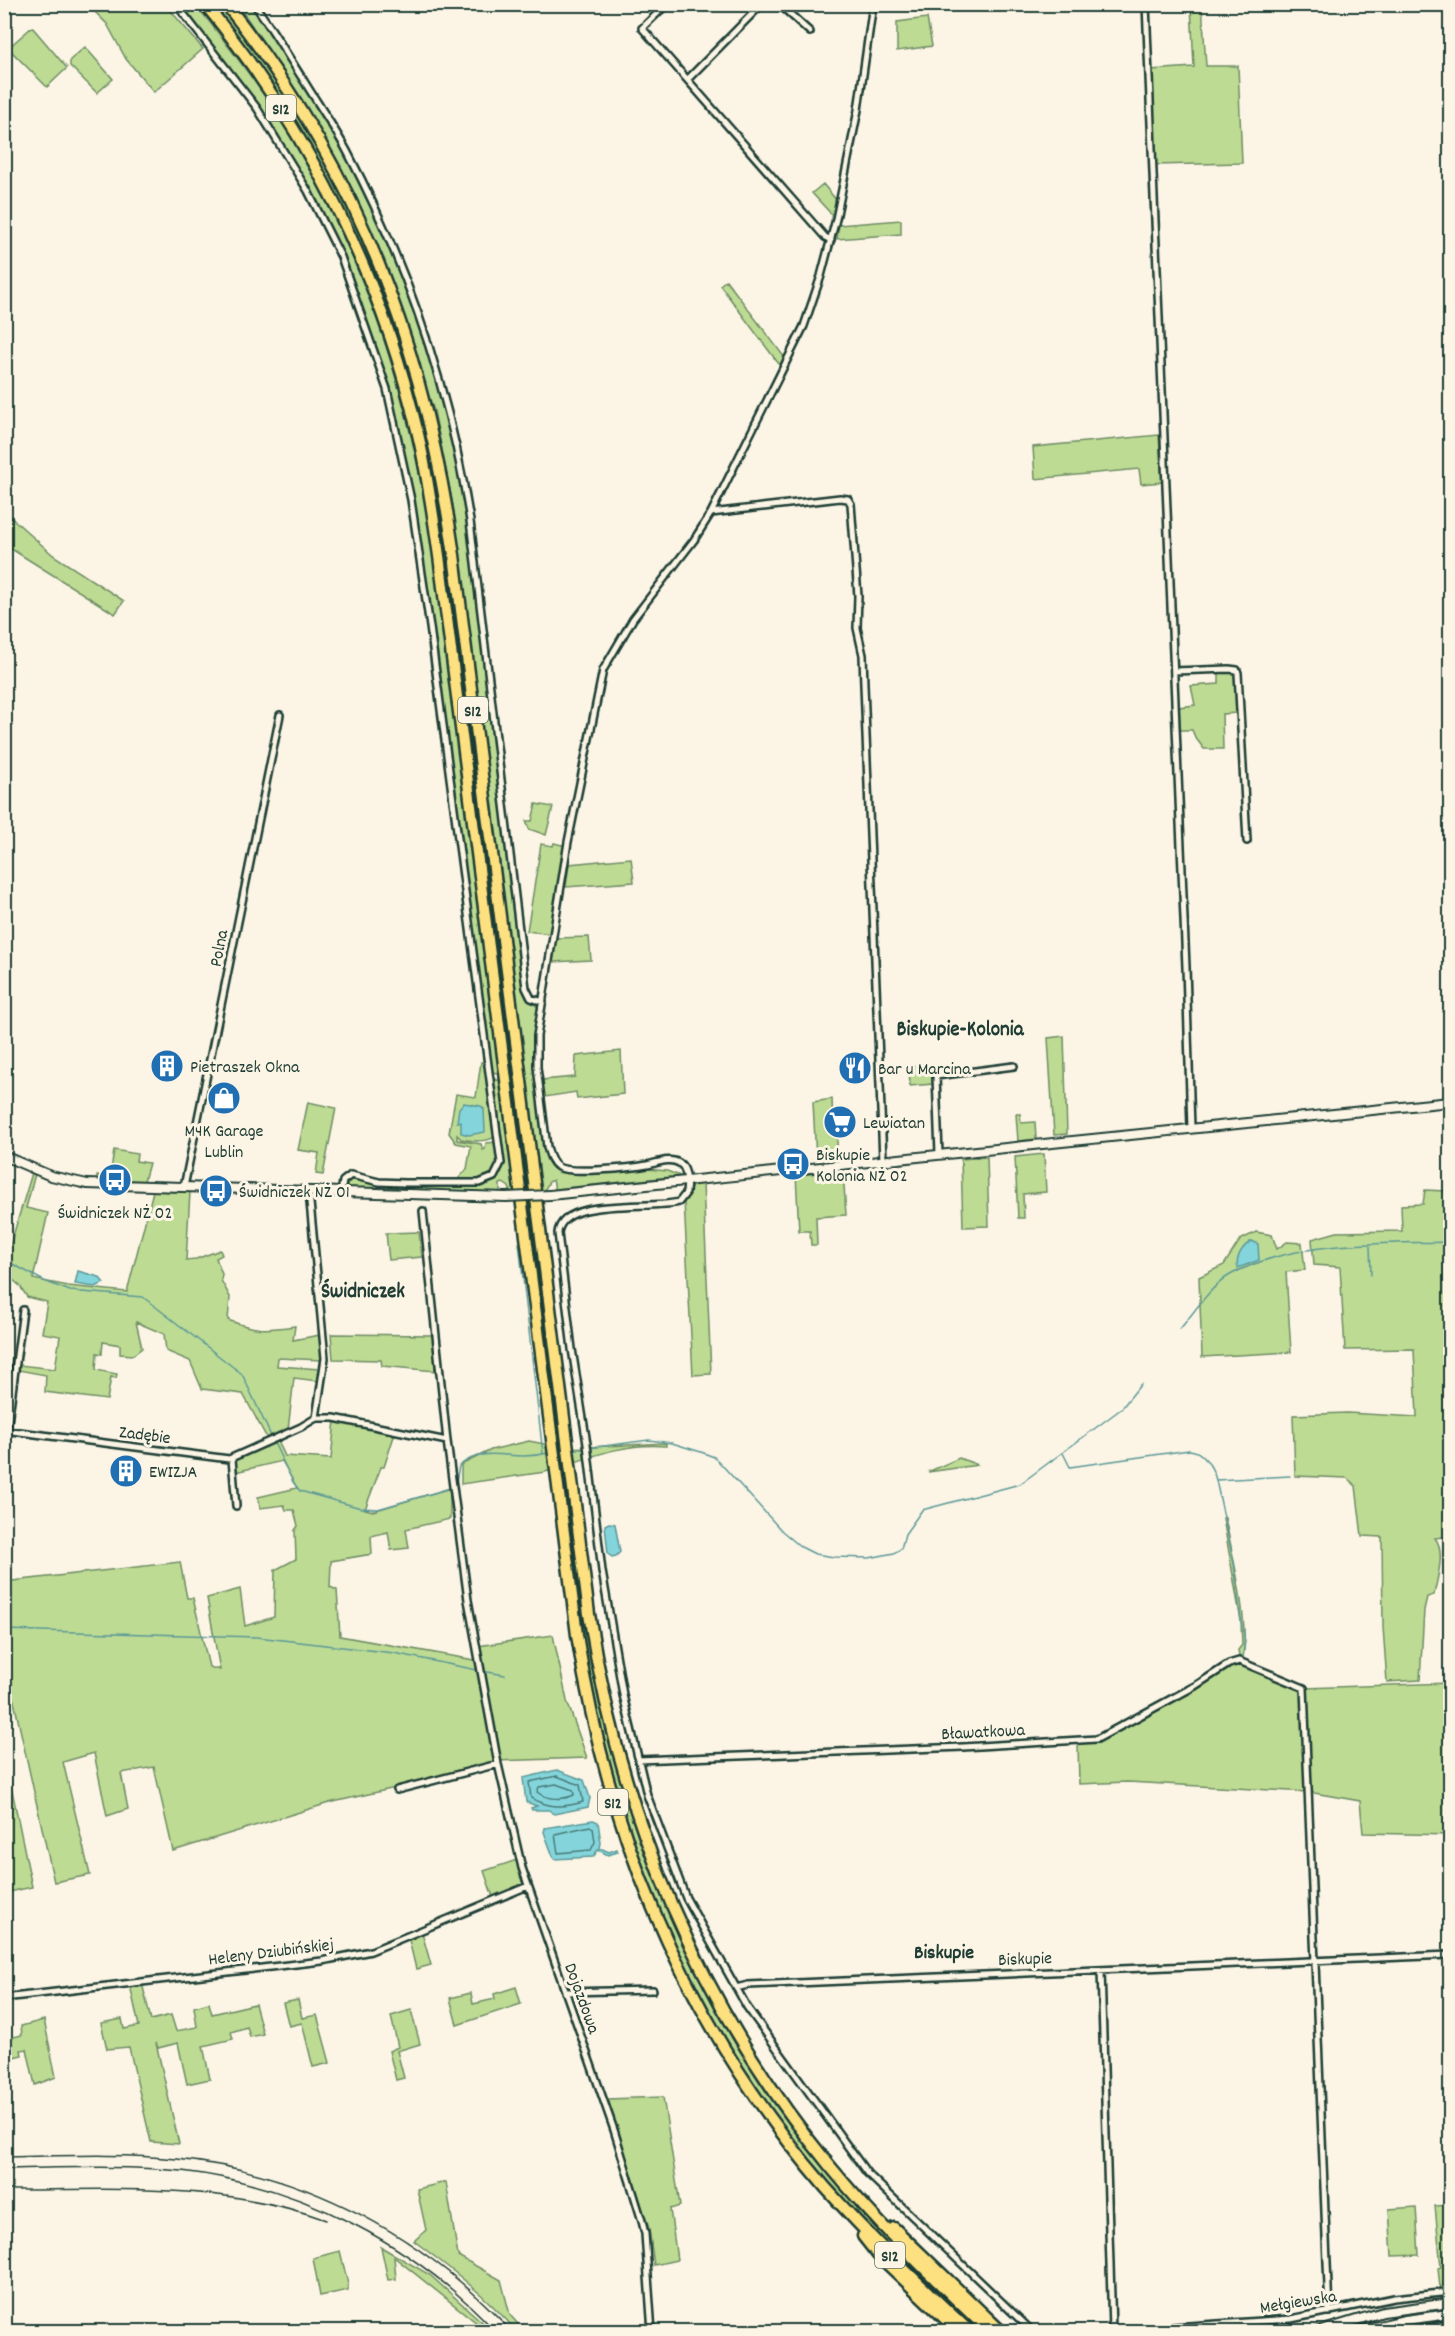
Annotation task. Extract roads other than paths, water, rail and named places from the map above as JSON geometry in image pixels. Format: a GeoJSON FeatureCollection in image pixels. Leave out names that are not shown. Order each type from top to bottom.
{"type":"FeatureCollection","features":[{"type":"Feature","properties":{"kind":"highway","name":"S12"},"geometry":{"type":"LineString","coordinates":[[205,4],[250,62],[279,105],[343,220],[376,298],[400,367],[417,430],[439,556],[549,1420],[587,1695],[608,1783],[635,1866],[668,1945],[714,2032],[766,2111],[815,2175],[873,2238],[970,2331]]}},
{"type":"Feature","properties":{"kind":"highway","name":"S12"},"geometry":{"type":"LineString","coordinates":[[226,4],[292,96],[353,204],[396,306],[431,425],[454,555],[589,1614],[603,1692],[625,1780],[653,1862],[689,1944],[738,2035],[792,2116],[853,2193],[901,2245],[990,2331]]}},
{"type":"Feature","properties":{"kind":"highway"},"geometry":{"type":"LineString","coordinates":[[815,2175],[878,2255],[957,2331]]}},
{"type":"Feature","properties":{"kind":"highway"},"geometry":{"type":"LineString","coordinates":[[853,2193],[885,2220],[1002,2331]]}},
{"type":"Feature","properties":{"kind":"street"},"geometry":{"type":"LineString","coordinates":[[176,4],[270,128],[303,182],[341,257],[378,362],[393,414],[411,500],[430,627],[501,1163],[494,1177],[479,1183],[391,1183],[351,1175],[343,1181],[341,1193]]}},
{"type":"Feature","properties":{"kind":"street"},"geometry":{"type":"LineString","coordinates":[[254,4],[346,149],[385,228],[414,298],[446,402],[463,473],[470,521],[526,988],[531,998],[543,1002]]}},
{"type":"Feature","properties":{"kind":"street"},"geometry":{"type":"LineString","coordinates":[[688,79],[762,4]]}},
{"type":"Feature","properties":{"kind":"street"},"geometry":{"type":"LineString","coordinates":[[779,4],[810,32]]}},
{"type":"Feature","properties":{"kind":"street"},"geometry":{"type":"LineString","coordinates":[[873,4],[858,110],[831,240],[804,326],[711,513],[694,540],[633,619],[603,670],[568,842],[536,1059],[546,1139],[549,1153],[559,1167],[574,1170],[635,1167],[671,1160],[683,1166],[686,1180],[686,1193],[679,1202],[579,1211],[565,1218],[558,1228],[608,1614],[638,1760],[651,1806],[686,1898],[758,2023],[867,2173],[1033,2331]]}},
{"type":"Feature","properties":{"kind":"street"},"geometry":{"type":"LineString","coordinates":[[1146,4],[1191,1128]]}},
{"type":"Feature","properties":{"kind":"street"},"geometry":{"type":"LineString","coordinates":[[662,9],[642,28],[825,237],[831,240]]}},
{"type":"Feature","properties":{"kind":"street"},"geometry":{"type":"LineString","coordinates":[[711,513],[840,498],[848,499],[851,504],[858,596],[857,628],[864,685],[883,1160]]}},
{"type":"Feature","properties":{"kind":"street"},"geometry":{"type":"LineString","coordinates":[[1174,671],[1237,670],[1247,841]]}},
{"type":"Feature","properties":{"kind":"street","name":"Polna"},"geometry":{"type":"LineString","coordinates":[[183,1187],[280,715]]}},
{"type":"Feature","properties":{"kind":"street"},"geometry":{"type":"LineString","coordinates":[[939,1154],[936,1076],[1014,1066]]}},
{"type":"Feature","properties":{"kind":"street"},"geometry":{"type":"LineString","coordinates":[[4,1156],[46,1174],[78,1182],[309,1192],[506,1197],[550,1195],[1450,1102]]}},
{"type":"Feature","properties":{"kind":"street"},"geometry":{"type":"LineString","coordinates":[[309,1192],[325,1358],[316,1418],[334,1419],[447,1441]]}},
{"type":"Feature","properties":{"kind":"street","name":"Dojazdowa"},"geometry":{"type":"LineString","coordinates":[[423,1211],[453,1493],[468,1600],[498,1764],[518,1856],[614,2130],[644,2227],[652,2331]]}},
{"type":"Feature","properties":{"kind":"street"},"geometry":{"type":"LineString","coordinates":[[6,1430],[23,1310]]}},
{"type":"Feature","properties":{"kind":"street","name":"Zadębie"},"geometry":{"type":"LineString","coordinates":[[6,1430],[222,1460],[232,1459],[316,1418]]}},
{"type":"Feature","properties":{"kind":"street"},"geometry":{"type":"LineString","coordinates":[[232,1459],[236,1506]]}},
{"type":"Feature","properties":{"kind":"street","name":"Bławatkowa"},"geometry":{"type":"LineString","coordinates":[[638,1760],[963,1747],[1097,1739],[1195,1686],[1229,1664],[1239,1661],[1304,1688],[1316,1961]]}},
{"type":"Feature","properties":{"kind":"street"},"geometry":{"type":"LineString","coordinates":[[397,1790],[498,1764]]}},
{"type":"Feature","properties":{"kind":"street","name":"Heleny Dziubińskiej"},"geometry":{"type":"LineString","coordinates":[[4,1998],[358,1955],[528,1886]]}},
{"type":"Feature","properties":{"kind":"street","name":"Biskupie"},"geometry":{"type":"LineString","coordinates":[[736,1988],[748,1985],[1450,1955]]}},
{"type":"Feature","properties":{"kind":"street"},"geometry":{"type":"LineString","coordinates":[[1316,1961],[1329,2312]]}},
{"type":"Feature","properties":{"kind":"street"},"geometry":{"type":"LineString","coordinates":[[1101,1970],[1112,2330]]}},
{"type":"Feature","properties":{"kind":"street"},"geometry":{"type":"LineString","coordinates":[[565,1992],[653,1990]]}},
{"type":"Feature","properties":{"kind":"street","name":"Mełgiewska"},"geometry":{"type":"LineString","coordinates":[[1101,2331],[1140,2331],[1291,2319],[1404,2296],[1450,2292]]}},
{"type":"Feature","properties":{"kind":"street"},"geometry":{"type":"LineString","coordinates":[[1317,2331],[1383,2312],[1450,2303]]}},
{"type":"Feature","properties":{"kind":"street"},"geometry":{"type":"LineString","coordinates":[[1353,2331],[1405,2320],[1450,2314]]}},
{"type":"Feature","properties":{"kind":"street"},"geometry":{"type":"LineString","coordinates":[[1405,2331],[1450,2324]]}},
{"type":"Feature","properties":{"kind":"water"},"geometry":{"type":"Polygon","coordinates":[[[464,1103],[481,1106],[484,1109],[485,1132],[469,1135],[461,1133],[461,1122],[457,1122],[459,1108],[464,1103]]]}},
{"type":"Feature","properties":{"kind":"water"},"geometry":{"type":"Polygon","coordinates":[[[1252,1241],[1258,1244],[1259,1260],[1238,1268],[1240,1253],[1252,1241]]]}},
{"type":"Feature","properties":{"kind":"water"},"geometry":{"type":"Polygon","coordinates":[[[78,1271],[99,1277],[104,1283],[95,1287],[75,1284],[78,1271]]]}},
{"type":"Feature","properties":{"kind":"water"},"geometry":{"type":"Polygon","coordinates":[[[615,1524],[620,1552],[612,1557],[608,1554],[605,1525],[615,1524]]]}},
{"type":"Feature","properties":{"kind":"water"},"geometry":{"type":"Polygon","coordinates":[[[557,1770],[584,1780],[590,1798],[588,1807],[554,1814],[549,1810],[532,1810],[531,1808],[537,1806],[526,1802],[523,1778],[557,1770]]]}},
{"type":"Feature","properties":{"kind":"water"},"geometry":{"type":"Polygon","coordinates":[[[593,1820],[598,1822],[600,1848],[609,1852],[617,1849],[618,1852],[608,1855],[598,1850],[593,1857],[554,1859],[544,1832],[545,1828],[593,1820]]]}},
{"type":"Feature","properties":{"kind":"waterway"},"geometry":{"type":"LineString","coordinates":[[1180,1329],[1203,1300],[1223,1280],[1255,1264],[1282,1255],[1338,1246],[1450,1242]]}},
{"type":"Feature","properties":{"kind":"waterway"},"geometry":{"type":"LineString","coordinates":[[519,1243],[543,1454]]}},
{"type":"Feature","properties":{"kind":"waterway"},"geometry":{"type":"LineString","coordinates":[[1370,1246],[1371,1275]]}},
{"type":"Feature","properties":{"kind":"waterway"},"geometry":{"type":"LineString","coordinates":[[4,1260],[8,1261]]}},
{"type":"Feature","properties":{"kind":"waterway"},"geometry":{"type":"LineString","coordinates":[[9,1262],[44,1281],[70,1291],[143,1297],[242,1374],[272,1438]]}},
{"type":"Feature","properties":{"kind":"waterway"},"geometry":{"type":"LineString","coordinates":[[574,1450],[649,1440],[672,1443],[701,1452],[714,1457],[782,1531],[801,1547],[815,1554],[869,1558],[894,1553],[901,1549],[905,1534],[922,1510],[1020,1484],[1121,1409],[1141,1384]]}},
{"type":"Feature","properties":{"kind":"waterway"},"geometry":{"type":"LineString","coordinates":[[274,1443],[293,1482],[300,1491],[361,1508],[378,1509],[451,1488]]}},
{"type":"Feature","properties":{"kind":"waterway"},"geometry":{"type":"LineString","coordinates":[[1063,1453],[1070,1467],[1189,1450],[1203,1456],[1210,1465],[1216,1480],[1234,1564],[1242,1627]]}},
{"type":"Feature","properties":{"kind":"waterway"},"geometry":{"type":"LineString","coordinates":[[455,1487],[459,1466],[475,1457],[490,1454],[530,1456],[548,1453]]}},
{"type":"Feature","properties":{"kind":"waterway"},"geometry":{"type":"LineString","coordinates":[[1216,1480],[1290,1476]]}},
{"type":"Feature","properties":{"kind":"waterway"},"geometry":{"type":"LineString","coordinates":[[1242,1659],[1245,1642],[1243,1629]]}},
{"type":"Feature","properties":{"kind":"waterway"},"geometry":{"type":"LineString","coordinates":[[4,1630],[257,1637],[394,1653],[477,1670]]}},
{"type":"Feature","properties":{"kind":"waterway"},"geometry":{"type":"LineString","coordinates":[[482,1671],[505,1675]]}},
{"type":"Feature","properties":{"kind":"railway"},"geometry":{"type":"LineString","coordinates":[[4,2157],[91,2155],[156,2157],[225,2166],[272,2178],[317,2194],[360,2214],[402,2239],[441,2266],[512,2332]]}},
{"type":"Feature","properties":{"kind":"railway"},"geometry":{"type":"LineString","coordinates":[[4,2169],[93,2167],[160,2169],[226,2178],[269,2190],[312,2205],[392,2246],[464,2300],[496,2332]]}},
{"type":"Feature","properties":{"kind":"railway"},"geometry":{"type":"LineString","coordinates":[[4,2190],[127,2189],[207,2194],[247,2199],[326,2220]]}},
{"type":"Feature","properties":{"kind":"place","name":"Pietraszek Okna"},"geometry":{"type":"Point","coordinates":[167,1066]}},
{"type":"Feature","properties":{"kind":"place","name":"Bar u Marcina"},"geometry":{"type":"Point","coordinates":[855,1068]}},
{"type":"Feature","properties":{"kind":"place","name":"M4K Garage Lublin"},"geometry":{"type":"Point","coordinates":[224,1098]}},
{"type":"Feature","properties":{"kind":"place","name":"Lewiatan"},"geometry":{"type":"Point","coordinates":[840,1122]}},
{"type":"Feature","properties":{"kind":"place","name":"Biskupie Kolonia NŻ 02"},"geometry":{"type":"Point","coordinates":[793,1164]}},
{"type":"Feature","properties":{"kind":"place","name":"Świdniczek NŻ 02"},"geometry":{"type":"Point","coordinates":[115,1180]}},
{"type":"Feature","properties":{"kind":"place","name":"Świdniczek NŻ 01"},"geometry":{"type":"Point","coordinates":[216,1191]}},
{"type":"Feature","properties":{"kind":"place","name":"EWIZJA"},"geometry":{"type":"Point","coordinates":[126,1471]}},
{"type":"Feature","properties":{"kind":"district","name":"Biskupie-Kolonia"},"geometry":{"type":"Point","coordinates":[960,1028]}},
{"type":"Feature","properties":{"kind":"district","name":"Świdniczek"},"geometry":{"type":"Point","coordinates":[363,1290]}},
{"type":"Feature","properties":{"kind":"district","name":"Biskupie"},"geometry":{"type":"Point","coordinates":[944,1951]}}]}
